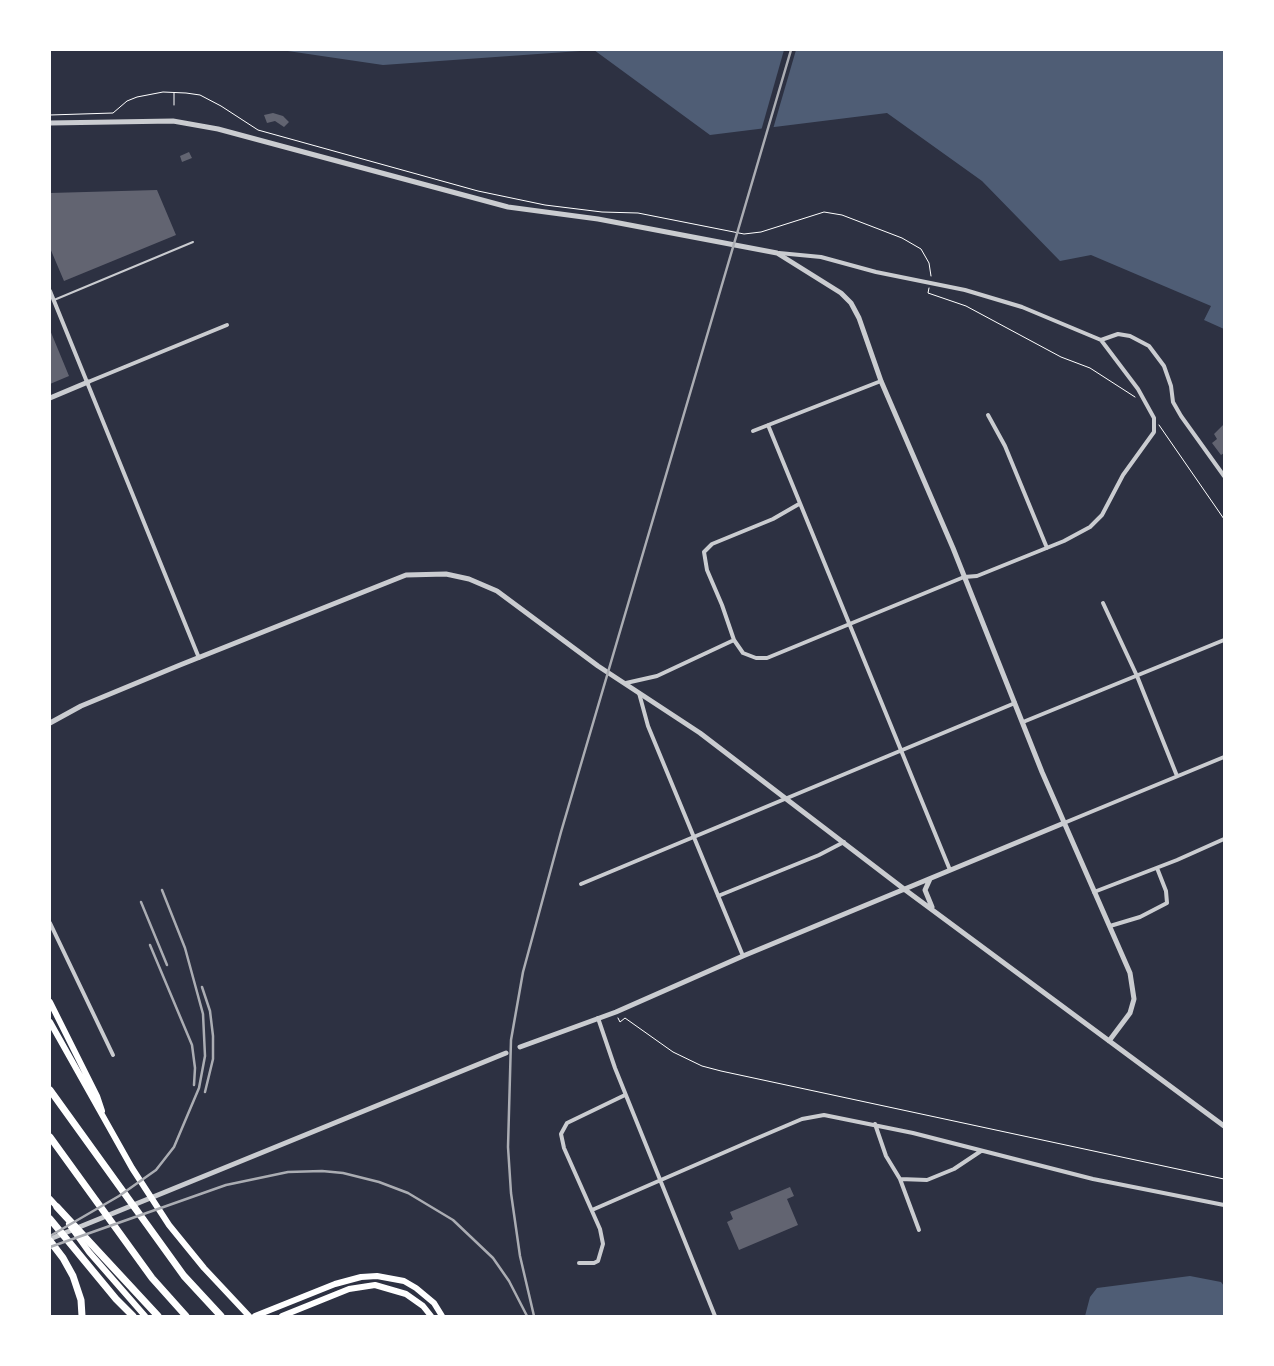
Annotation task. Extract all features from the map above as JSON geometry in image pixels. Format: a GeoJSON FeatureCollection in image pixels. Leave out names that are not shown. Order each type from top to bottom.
{"type":"FeatureCollection","features":[{"type":"Feature","properties":{"kind":"highway"},"geometry":{"type":"LineString","coordinates":[[50,1090],[184,1276],[219,1314]]}},
{"type":"Feature","properties":{"kind":"highway"},"geometry":{"type":"LineString","coordinates":[[50,1137],[152,1278],[186,1316]]}},
{"type":"Feature","properties":{"kind":"highway"},"geometry":{"type":"LineString","coordinates":[[57,1207],[92,1250],[158,1316]]}},
{"type":"Feature","properties":{"kind":"highway"},"geometry":{"type":"LineString","coordinates":[[50,1219],[81,1259],[133,1316]]}},
{"type":"Feature","properties":{"kind":"highway"},"geometry":{"type":"LineString","coordinates":[[50,1240],[73,1276],[81,1300],[82,1316]]}},
{"type":"Feature","properties":{"kind":"main road"},"geometry":{"type":"LineString","coordinates":[[50,1002],[97,1096],[108,1126]]}},
{"type":"Feature","properties":{"kind":"main road"},"geometry":{"type":"LineString","coordinates":[[50,1022],[132,1168],[169,1225],[249,1316]]}},
{"type":"Feature","properties":{"kind":"main road"},"geometry":{"type":"LineString","coordinates":[[50,1199],[57,1207]]}},
{"type":"Feature","properties":{"kind":"main road"},"geometry":{"type":"LineString","coordinates":[[92,1250],[145,1316]]}},
{"type":"Feature","properties":{"kind":"main road"},"geometry":{"type":"LineString","coordinates":[[255,1316],[335,1284],[361,1277],[377,1276],[404,1281],[416,1288],[434,1303],[442,1316]]}},
{"type":"Feature","properties":{"kind":"main road"},"geometry":{"type":"LineString","coordinates":[[282,1316],[349,1289],[375,1285],[395,1289],[406,1294],[424,1306],[432,1316]]}},
{"type":"Feature","properties":{"kind":"street"},"geometry":{"type":"LineString","coordinates":[[50,123],[173,121],[196,124],[508,207],[598,219],[777,253],[822,257],[876,272],[965,290],[1022,308],[1101,340],[1138,389],[1154,418],[1154,432],[1130,463],[1109,503],[1095,523],[1081,532],[1047,548],[976,576],[964,577],[767,658],[756,658],[743,653],[734,640],[704,561],[704,552],[712,544],[773,518],[799,504]]}},
{"type":"Feature","properties":{"kind":"street"},"geometry":{"type":"LineString","coordinates":[[777,253],[822,279],[851,303],[859,318],[881,381],[964,577],[1064,823],[1130,973],[1134,999],[1130,1013],[1108,1041]]}},
{"type":"Feature","properties":{"kind":"street"},"geometry":{"type":"LineString","coordinates":[[50,291],[199,658]]}},
{"type":"Feature","properties":{"kind":"street"},"geometry":{"type":"LineString","coordinates":[[50,398],[227,325]]}},
{"type":"Feature","properties":{"kind":"street"},"geometry":{"type":"LineString","coordinates":[[1101,340],[1118,334],[1130,336],[1149,346],[1164,366],[1171,386],[1173,402],[1181,416],[1224,476]]}},
{"type":"Feature","properties":{"kind":"street"},"geometry":{"type":"LineString","coordinates":[[753,431],[881,381]]}},
{"type":"Feature","properties":{"kind":"street"},"geometry":{"type":"LineString","coordinates":[[988,415],[1005,446],[1047,548]]}},
{"type":"Feature","properties":{"kind":"street"},"geometry":{"type":"LineString","coordinates":[[768,425],[950,870]]}},
{"type":"Feature","properties":{"kind":"street"},"geometry":{"type":"LineString","coordinates":[[50,723],[81,706],[406,575],[446,574],[469,579],[497,592],[598,666],[638,690],[700,733],[904,889],[1224,1126]]}},
{"type":"Feature","properties":{"kind":"street"},"geometry":{"type":"LineString","coordinates":[[1103,603],[1136,676],[1177,776]]}},
{"type":"Feature","properties":{"kind":"street"},"geometry":{"type":"LineString","coordinates":[[626,683],[657,676],[734,640]]}},
{"type":"Feature","properties":{"kind":"street"},"geometry":{"type":"LineString","coordinates":[[1023,722],[1224,640]]}},
{"type":"Feature","properties":{"kind":"street"},"geometry":{"type":"LineString","coordinates":[[638,690],[648,726],[743,956]]}},
{"type":"Feature","properties":{"kind":"street"},"geometry":{"type":"LineString","coordinates":[[581,884],[1015,703]]}},
{"type":"Feature","properties":{"kind":"street"},"geometry":{"type":"LineString","coordinates":[[520,1047],[598,1018],[1224,757]]}},
{"type":"Feature","properties":{"kind":"street"},"geometry":{"type":"LineString","coordinates":[[1094,892],[1157,868],[1224,839]]}},
{"type":"Feature","properties":{"kind":"street"},"geometry":{"type":"LineString","coordinates":[[718,896],[820,855],[844,842]]}},
{"type":"Feature","properties":{"kind":"street"},"geometry":{"type":"LineString","coordinates":[[1110,926],[1140,917],[1167,903],[1166,891],[1157,868]]}},
{"type":"Feature","properties":{"kind":"street"},"geometry":{"type":"LineString","coordinates":[[931,878],[925,890],[933,910]]}},
{"type":"Feature","properties":{"kind":"street"},"geometry":{"type":"LineString","coordinates":[[50,923],[113,1055]]}},
{"type":"Feature","properties":{"kind":"street"},"geometry":{"type":"LineString","coordinates":[[598,1018],[625,1094],[715,1316]]}},
{"type":"Feature","properties":{"kind":"street"},"geometry":{"type":"LineString","coordinates":[[50,1240],[506,1053]]}},
{"type":"Feature","properties":{"kind":"street"},"geometry":{"type":"LineString","coordinates":[[579,1263],[594,1263],[601,1258],[603,1244],[592,1210],[576,1178],[561,1134],[567,1123],[625,1094]]}},
{"type":"Feature","properties":{"kind":"street"},"geometry":{"type":"LineString","coordinates":[[592,1210],[813,1116],[838,1117],[875,1124],[1093,1179],[1224,1206]]}},
{"type":"Feature","properties":{"kind":"street"},"geometry":{"type":"LineString","coordinates":[[875,1124],[886,1156],[900,1179],[919,1230]]}},
{"type":"Feature","properties":{"kind":"street"},"geometry":{"type":"LineString","coordinates":[[900,1179],[927,1180],[954,1169],[981,1151]]}},
{"type":"Feature","properties":{"kind":"lane"},"geometry":{"type":"LineString","coordinates":[[54,300],[193,242]]}},
{"type":"Feature","properties":{"kind":"path"},"geometry":{"type":"LineString","coordinates":[[174,92],[174,105]]}},
{"type":"Feature","properties":{"kind":"path"},"geometry":{"type":"LineString","coordinates":[[50,115],[113,113],[127,101],[138,97],[152,93],[174,92],[200,96],[258,130],[485,193],[545,205],[602,212],[638,213],[744,234],[761,232],[824,212],[842,215],[902,238],[921,249],[930,266],[930,279]]}},
{"type":"Feature","properties":{"kind":"path"},"geometry":{"type":"LineString","coordinates":[[929,286],[928,292],[966,306],[1061,357],[1090,368],[1136,398]]}},
{"type":"Feature","properties":{"kind":"path"},"geometry":{"type":"LineString","coordinates":[[1160,426],[1224,519]]}},
{"type":"Feature","properties":{"kind":"path"},"geometry":{"type":"LineString","coordinates":[[618,1018],[620,1022],[626,1018],[673,1052],[702,1066],[1224,1179]]}},
{"type":"Feature","properties":{"kind":"water"},"geometry":{"type":"Polygon","coordinates":[[[281,50],[594,50],[383,65],[281,50]]]}},
{"type":"Feature","properties":{"kind":"water"},"geometry":{"type":"Polygon","coordinates":[[[594,50],[1224,50],[1224,329],[1204,320],[1211,306],[1091,255],[1060,261],[982,181],[887,113],[710,135],[594,50]]]}},
{"type":"Feature","properties":{"kind":"water"},"geometry":{"type":"Polygon","coordinates":[[[1190,1276],[1221,1282],[1224,1286],[1224,1316],[1085,1316],[1090,1297],[1097,1288],[1190,1276]]]}},
{"type":"Feature","properties":{"kind":"pier"},"geometry":{"type":"Polygon","coordinates":[[[784,50],[796,50],[773,129],[761,131],[784,50]]]}},
{"type":"Feature","properties":{"kind":"building"},"geometry":{"type":"Polygon","coordinates":[[[273,113],[283,116],[289,122],[284,127],[275,121],[267,123],[264,115],[273,113]]]}},
{"type":"Feature","properties":{"kind":"building"},"geometry":{"type":"Polygon","coordinates":[[[189,152],[192,158],[182,162],[180,156],[189,152]]]}},
{"type":"Feature","properties":{"kind":"building"},"geometry":{"type":"Polygon","coordinates":[[[157,190],[176,235],[64,281],[50,248],[50,193],[157,190]]]}},
{"type":"Feature","properties":{"kind":"building"},"geometry":{"type":"Polygon","coordinates":[[[50,330],[69,376],[50,384],[50,330]]]}},
{"type":"Feature","properties":{"kind":"building"},"geometry":{"type":"Polygon","coordinates":[[[1224,424],[1224,453],[1221,455],[1212,443],[1217,439],[1214,434],[1224,424]]]}},
{"type":"Feature","properties":{"kind":"building"},"geometry":{"type":"Polygon","coordinates":[[[790,1187],[794,1196],[787,1199],[798,1225],[739,1250],[727,1222],[733,1219],[730,1212],[790,1187]]]}},
{"type":"Feature","properties":{"kind":"railway"},"geometry":{"type":"LineString","coordinates":[[534,1316],[520,1256],[511,1193],[508,1147],[511,1040],[523,972],[561,832],[791,50]]}},
{"type":"Feature","properties":{"kind":"railway"},"geometry":{"type":"LineString","coordinates":[[50,1236],[119,1196],[156,1170],[174,1147],[199,1088],[205,1056],[203,1014],[185,948],[162,890]]}},
{"type":"Feature","properties":{"kind":"railway"},"geometry":{"type":"LineString","coordinates":[[141,902],[167,965]]}},
{"type":"Feature","properties":{"kind":"railway"},"geometry":{"type":"LineString","coordinates":[[150,945],[192,1045],[195,1068],[194,1085]]}},
{"type":"Feature","properties":{"kind":"railway"},"geometry":{"type":"LineString","coordinates":[[202,987],[210,1011],[213,1036],[213,1059],[205,1092]]}},
{"type":"Feature","properties":{"kind":"railway"},"geometry":{"type":"LineString","coordinates":[[50,1247],[226,1185],[288,1172],[322,1171],[343,1173],[379,1182],[408,1193],[453,1220],[493,1258],[509,1281],[527,1316]]}}]}
